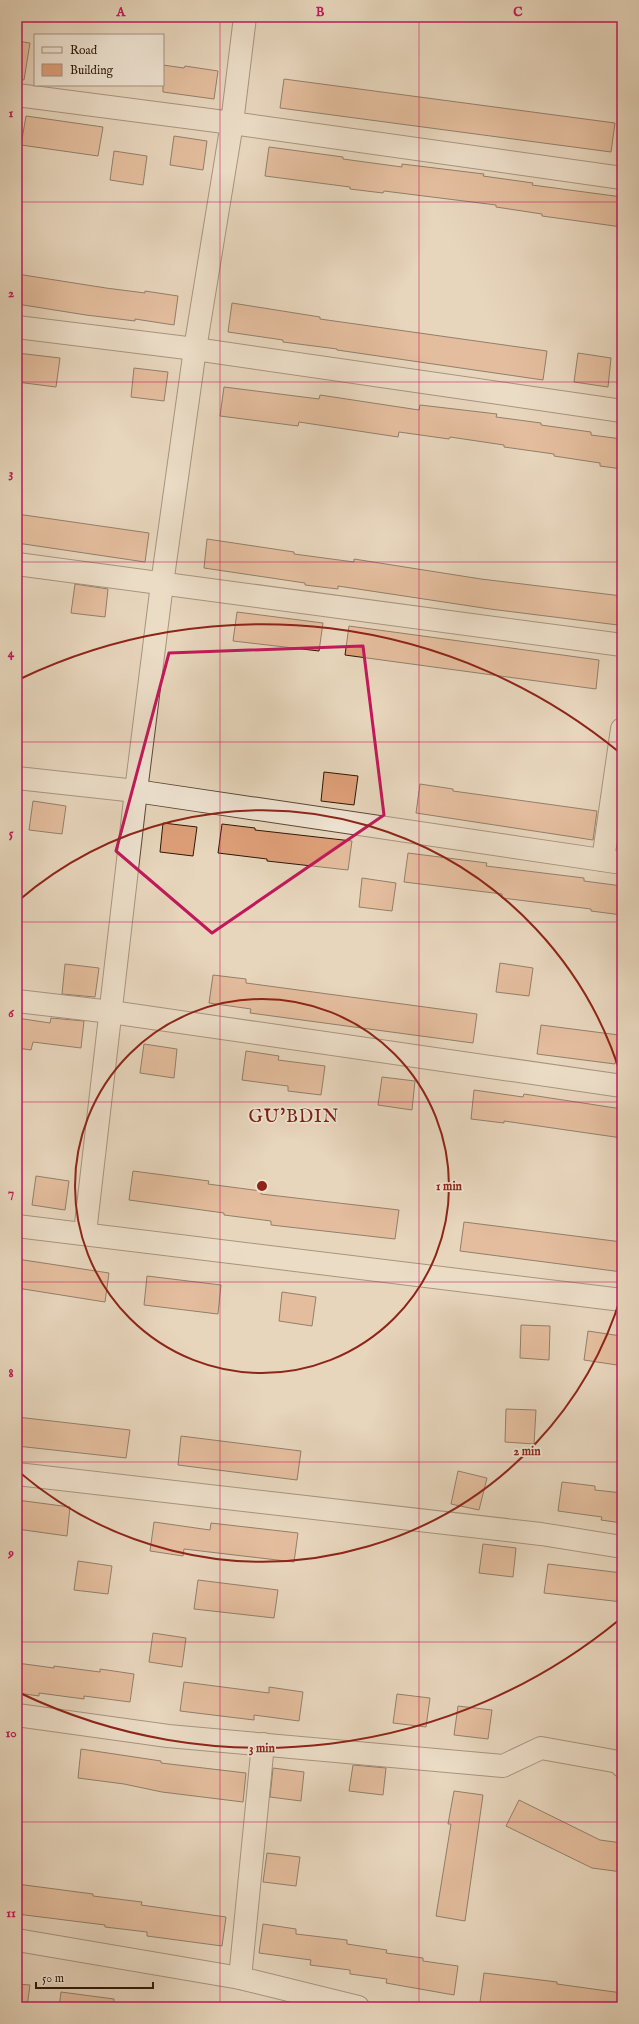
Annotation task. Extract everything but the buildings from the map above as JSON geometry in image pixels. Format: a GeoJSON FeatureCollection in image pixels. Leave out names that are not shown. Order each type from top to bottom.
{"type":"FeatureCollection","features":[{"type":"Feature","properties":{"kind":"street"},"geometry":{"type":"LineString","coordinates":[[85,1233],[136,791],[162,584],[195,349],[232,123],[245,17]]}},
{"type":"Feature","properties":{"kind":"street"},"geometry":{"type":"LineString","coordinates":[[17,95],[232,123],[622,178]]}},
{"type":"Feature","properties":{"kind":"street"},"geometry":{"type":"LineString","coordinates":[[17,327],[195,349],[622,411]]}},
{"type":"Feature","properties":{"kind":"street"},"geometry":{"type":"LineString","coordinates":[[17,564],[622,645]]}},
{"type":"Feature","properties":{"kind":"street"},"geometry":{"type":"LineString","coordinates":[[17,778],[136,791],[612,862],[622,729]]}},
{"type":"Feature","properties":{"kind":"street"},"geometry":{"type":"LineString","coordinates":[[17,1001],[111,1012],[622,1086]]}},
{"type":"Feature","properties":{"kind":"street"},"geometry":{"type":"LineString","coordinates":[[17,1226],[85,1233],[622,1300]]}},
{"type":"Feature","properties":{"kind":"street"},"geometry":{"type":"LineString","coordinates":[[17,1474],[541,1534],[622,1547]]}},
{"type":"Feature","properties":{"kind":"street"},"geometry":{"type":"LineString","coordinates":[[17,1716],[168,1736],[503,1766],[541,1748],[619,1762],[622,1766]]}},
{"type":"Feature","properties":{"kind":"street"},"geometry":{"type":"LineString","coordinates":[[240,1978],[263,1744]]}},
{"type":"Feature","properties":{"kind":"street"},"geometry":{"type":"LineString","coordinates":[[17,1940],[240,1978],[358,2007]]}},
{"type":"Feature","properties":{"kind":"highlighted area"},"geometry":{"type":"Polygon","coordinates":[[[363,646],[384,815],[212,933],[116,851],[169,653],[363,646]]]}},
{"type":"Feature","properties":{"kind":"district","name":"GU'BDIN"},"geometry":{"type":"Point","coordinates":[294,1116]}}]}
